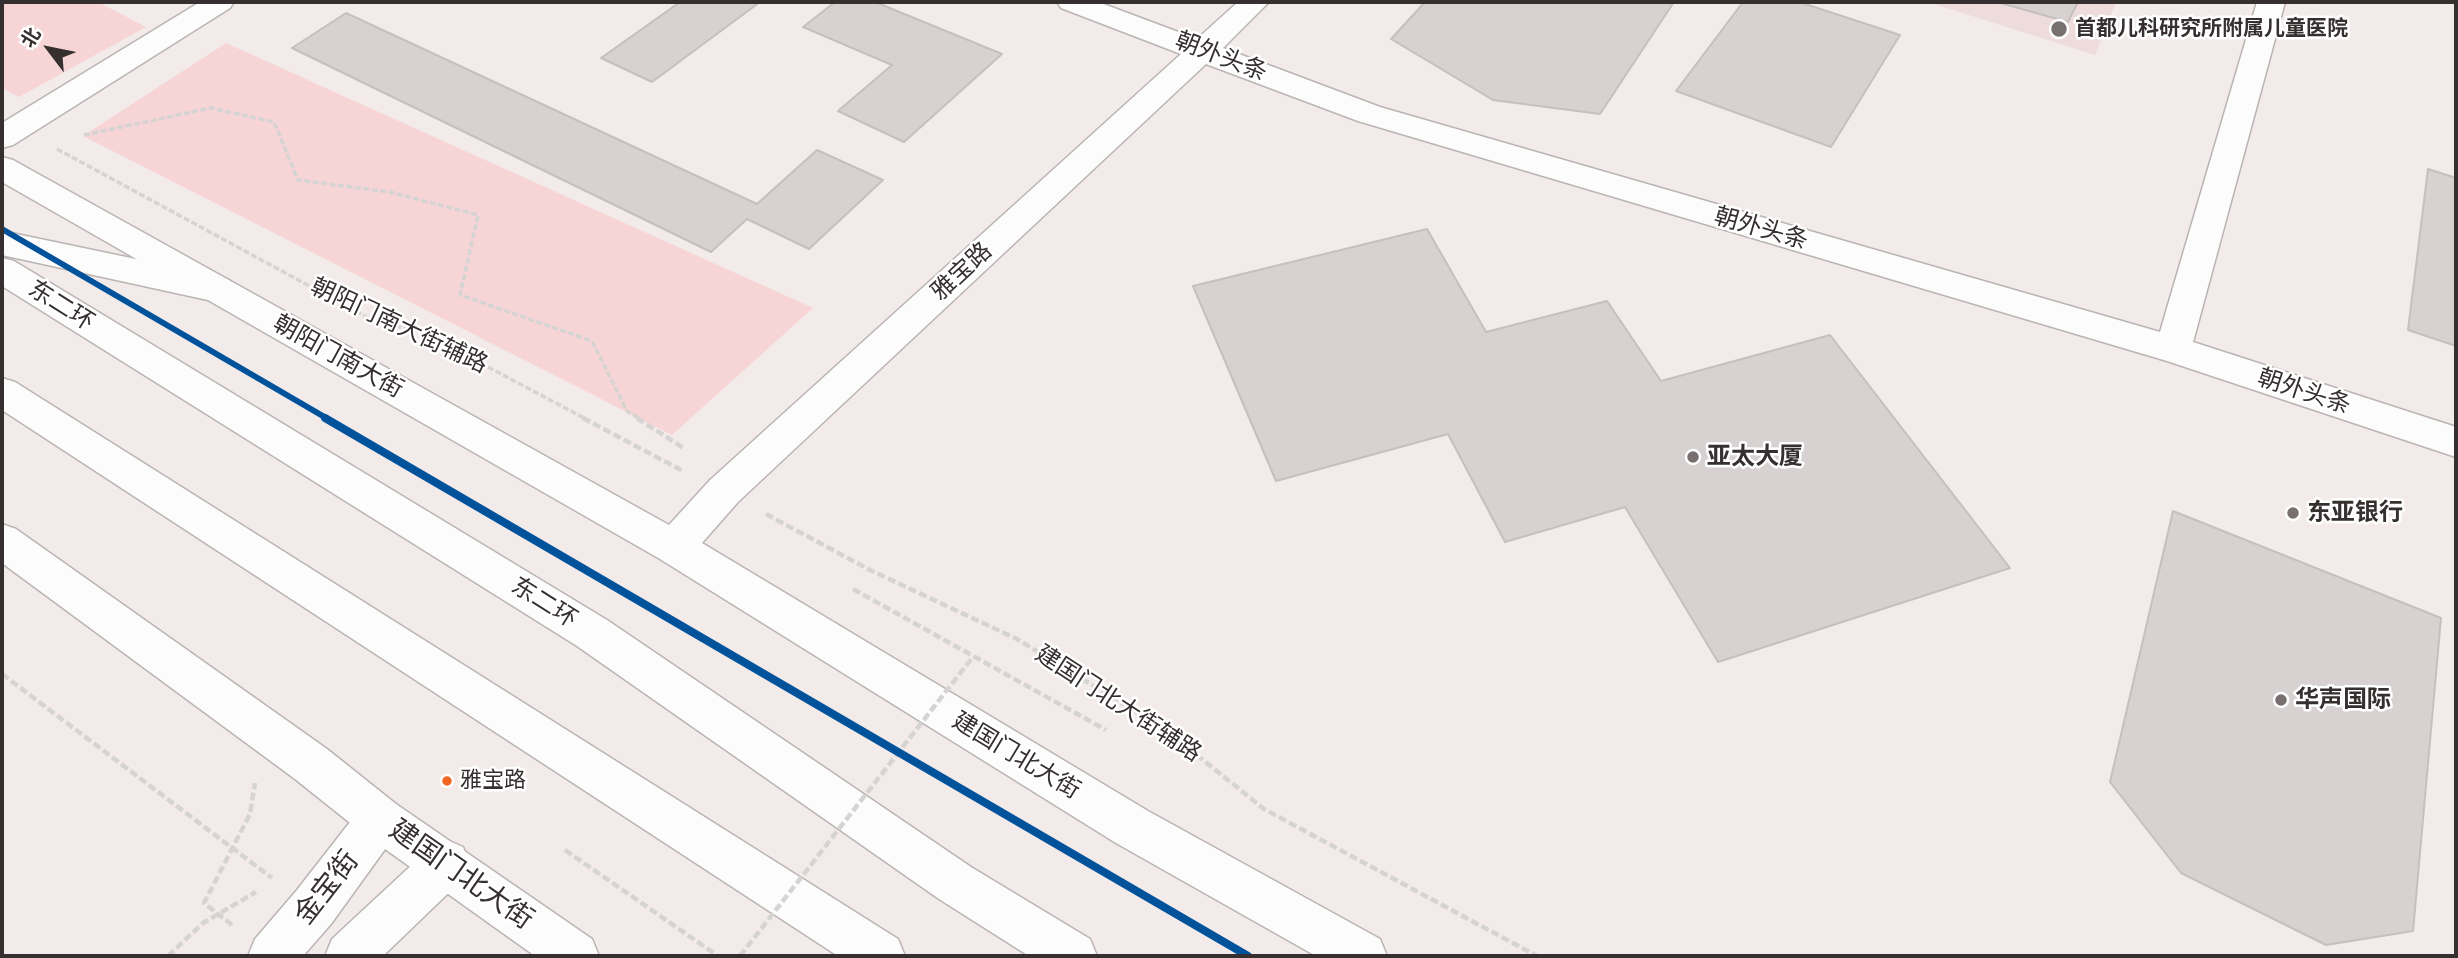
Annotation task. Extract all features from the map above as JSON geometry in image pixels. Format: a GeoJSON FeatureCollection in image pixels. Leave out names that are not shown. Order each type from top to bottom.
{"type":"FeatureCollection","features":[{"type":"Feature","properties":{"kind":"main road"},"geometry":{"type":"LineString","coordinates":[[17,128],[220,2]]}},
{"type":"Feature","properties":{"kind":"main road","name":"朝外头条"},"geometry":{"type":"LineString","coordinates":[[1071,2],[1369,114],[2173,349],[2456,442]]}},
{"type":"Feature","properties":{"kind":"main road","name":"雅宝路"},"geometry":{"type":"LineString","coordinates":[[674,547],[724,491],[1255,2]]}},
{"type":"Feature","properties":{"kind":"main road"},"geometry":{"type":"LineString","coordinates":[[2173,349],[2271,2]]}},
{"type":"Feature","properties":{"kind":"main road","name":"朝阳门南大街"},"geometry":{"type":"LineString","coordinates":[[2,168],[674,547]]}},
{"type":"Feature","properties":{"kind":"main road"},"geometry":{"type":"LineString","coordinates":[[2,243],[218,289]]}},
{"type":"Feature","properties":{"kind":"main road","name":"东二环"},"geometry":{"type":"LineString","coordinates":[[2,270],[593,633],[955,883],[1073,956]]}},
{"type":"Feature","properties":{"kind":"main road"},"geometry":{"type":"LineString","coordinates":[[2,392],[881,956]]}},
{"type":"Feature","properties":{"kind":"main road"},"geometry":{"type":"LineString","coordinates":[[2,541],[312,764],[380,818]]}},
{"type":"Feature","properties":{"kind":"main road","name":"建国门北大街"},"geometry":{"type":"LineString","coordinates":[[674,547],[1132,827],[1363,956]]}},
{"type":"Feature","properties":{"kind":"main road","name":"建国门北大街"},"geometry":{"type":"LineString","coordinates":[[380,818],[575,956]]}},
{"type":"Feature","properties":{"kind":"main road","name":"金宝街"},"geometry":{"type":"LineString","coordinates":[[272,956],[314,907],[380,818]]}},
{"type":"Feature","properties":{"kind":"main road"},"geometry":{"type":"LineString","coordinates":[[349,956],[447,863]]}},
{"type":"Feature","properties":{"kind":"path"},"geometry":{"type":"LineString","coordinates":[[17,128],[54,135],[83,135],[211,108],[274,122],[298,180],[390,192],[478,215],[460,295],[592,341],[627,411],[685,449]]}},
{"type":"Feature","properties":{"kind":"path","name":"朝阳门南大街辅路"},"geometry":{"type":"LineString","coordinates":[[17,128],[372,320],[424,333],[724,491]]}},
{"type":"Feature","properties":{"kind":"path","name":"建国门北大街辅路"},"geometry":{"type":"LineString","coordinates":[[724,491],[870,569],[1017,639],[1166,730],[1264,809],[1537,956]]}},
{"type":"Feature","properties":{"kind":"path"},"geometry":{"type":"LineString","coordinates":[[853,589],[972,658],[1106,730]]}},
{"type":"Feature","properties":{"kind":"path"},"geometry":{"type":"LineString","coordinates":[[740,956],[972,658]]}},
{"type":"Feature","properties":{"kind":"path"},"geometry":{"type":"LineString","coordinates":[[2,674],[231,850],[314,907]]}},
{"type":"Feature","properties":{"kind":"path"},"geometry":{"type":"LineString","coordinates":[[256,776],[250,814],[204,903],[272,956]]}},
{"type":"Feature","properties":{"kind":"path"},"geometry":{"type":"LineString","coordinates":[[565,850],[718,956]]}},
{"type":"Feature","properties":{"kind":"shaded area"},"geometry":{"type":"Polygon","coordinates":[[[2,2],[98,2],[146,27],[19,97],[2,88],[2,2]]]}},
{"type":"Feature","properties":{"kind":"shaded area","name":"首都儿科研究所附属儿童医院"},"geometry":{"type":"Polygon","coordinates":[[[1928,2],[2116,2],[2095,55],[1928,2]]]}},
{"type":"Feature","properties":{"kind":"shaded area"},"geometry":{"type":"Polygon","coordinates":[[[226,43],[813,308],[672,435],[83,136],[226,43]]]}},
{"type":"Feature","properties":{"kind":"building"},"geometry":{"type":"Polygon","coordinates":[[[680,2],[760,2],[652,82],[601,58],[680,2]]]}},
{"type":"Feature","properties":{"kind":"building"},"geometry":{"type":"Polygon","coordinates":[[[835,2],[875,2],[1002,54],[904,142],[838,111],[892,65],[803,27],[835,2]]]}},
{"type":"Feature","properties":{"kind":"building"},"geometry":{"type":"Polygon","coordinates":[[[1425,2],[1674,2],[1600,114],[1493,100],[1391,39],[1425,2]]]}},
{"type":"Feature","properties":{"kind":"building"},"geometry":{"type":"Polygon","coordinates":[[[1743,2],[1799,2],[1900,35],[1831,147],[1676,91],[1743,2]]]}},
{"type":"Feature","properties":{"kind":"building"},"geometry":{"type":"Polygon","coordinates":[[[1997,2],[2078,2],[2068,22],[1997,2]]]}},
{"type":"Feature","properties":{"kind":"building"},"geometry":{"type":"Polygon","coordinates":[[[346,13],[757,204],[817,150],[883,180],[809,249],[747,219],[711,252],[292,48],[346,13]]]}},
{"type":"Feature","properties":{"kind":"building"},"geometry":{"type":"Polygon","coordinates":[[[2428,169],[2456,178],[2456,346],[2408,330],[2428,169]]]}},
{"type":"Feature","properties":{"kind":"building","name":"亚太大厦"},"geometry":{"type":"Polygon","coordinates":[[[1427,229],[1486,332],[1607,301],[1661,381],[1830,335],[2010,568],[1718,662],[1625,507],[1505,542],[1448,434],[1276,481],[1193,286],[1427,229]]]}},
{"type":"Feature","properties":{"kind":"building","name":"华声国际"},"geometry":{"type":"Polygon","coordinates":[[[2173,511],[2441,618],[2413,931],[2326,945],[2181,873],[2110,782],[2173,511]]]}},
{"type":"Feature","properties":{"kind":"transit line"},"geometry":{"type":"LineString","coordinates":[[2,229],[1248,956]]}},
{"type":"Feature","properties":{"kind":"place","name":"首都儿科研究所附属儿童医院"},"geometry":{"type":"Point","coordinates":[2059,29]}},
{"type":"Feature","properties":{"kind":"place","name":"亚太大厦"},"geometry":{"type":"Point","coordinates":[1693,457]}},
{"type":"Feature","properties":{"kind":"place","name":"东亚银行"},"geometry":{"type":"Point","coordinates":[2293,513]}},
{"type":"Feature","properties":{"kind":"place","name":"华声国际"},"geometry":{"type":"Point","coordinates":[2281,700]}},
{"type":"Feature","properties":{"kind":"place","name":"雅宝路"},"geometry":{"type":"Point","coordinates":[447,781]}}]}
